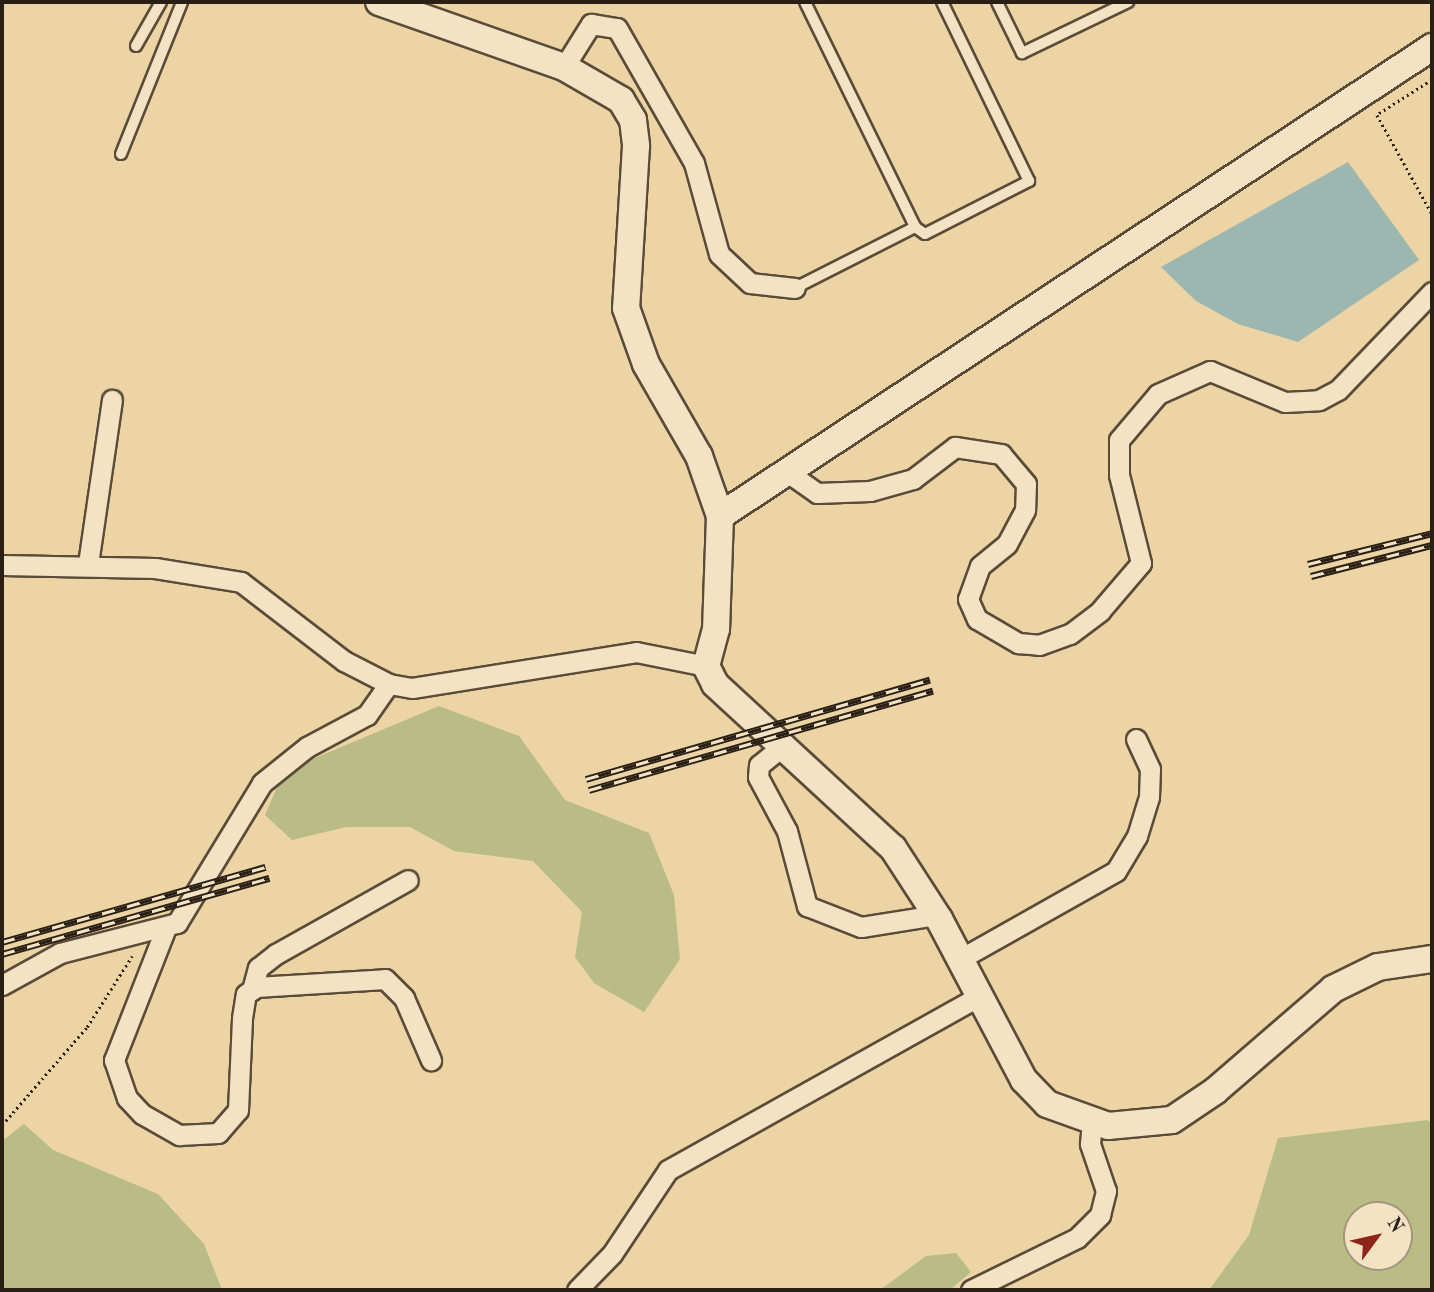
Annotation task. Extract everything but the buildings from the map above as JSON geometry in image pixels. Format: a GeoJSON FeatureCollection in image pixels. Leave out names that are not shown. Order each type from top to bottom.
{"type":"FeatureCollection","features":[{"type":"Feature","properties":{"kind":"street"},"geometry":{"type":"LineString","coordinates":[[379,2],[564,67],[621,100],[633,120],[626,308],[646,364],[699,456],[720,516],[716,629],[706,666],[715,684],[870,821],[937,915],[1024,1080],[1047,1104],[1092,1123],[1130,1127],[1172,1120],[1216,1091],[1333,989],[1378,967],[1432,959]]}},
{"type":"Feature","properties":{"kind":"street"},"geometry":{"type":"LineString","coordinates":[[564,67],[591,24],[617,28],[694,163],[719,254],[750,283],[794,288]]}},
{"type":"Feature","properties":{"kind":"street"},"geometry":{"type":"LineString","coordinates":[[720,516],[790,474],[1432,47]]}},
{"type":"Feature","properties":{"kind":"street"},"geometry":{"type":"LineString","coordinates":[[790,474],[817,494],[870,491],[913,479],[955,447],[1001,454],[1026,484],[1025,510],[1007,544],[980,566],[968,599],[977,619],[1018,643],[1039,645],[1070,634],[1100,611],[1141,563],[1119,474],[1119,440],[1158,394],[1210,371],[1285,402],[1319,400],[1338,390],[1432,292]]}},
{"type":"Feature","properties":{"kind":"street"},"geometry":{"type":"LineString","coordinates":[[88,564],[112,400]]}},
{"type":"Feature","properties":{"kind":"street"},"geometry":{"type":"LineString","coordinates":[[2,565],[88,564],[241,582],[344,661],[389,684],[431,687],[636,652],[706,666]]}},
{"type":"Feature","properties":{"kind":"street"},"geometry":{"type":"LineString","coordinates":[[2,985],[60,953],[165,930],[177,923],[211,876],[262,783],[307,747],[367,715],[389,684]]}},
{"type":"Feature","properties":{"kind":"street"},"geometry":{"type":"LineString","coordinates":[[960,959],[1116,871],[1137,836],[1149,797],[1150,769],[1136,739]]}},
{"type":"Feature","properties":{"kind":"street"},"geometry":{"type":"LineString","coordinates":[[784,745],[759,765],[758,777],[787,831],[807,906],[861,927],[937,915]]}},
{"type":"Feature","properties":{"kind":"street"},"geometry":{"type":"LineString","coordinates":[[165,930],[114,1060],[127,1098],[142,1115],[189,1137],[226,1128],[238,1110],[242,1018],[258,968],[276,954],[408,880]]}},
{"type":"Feature","properties":{"kind":"street"},"geometry":{"type":"LineString","coordinates":[[252,990],[385,979],[404,998],[430,1060]]}},
{"type":"Feature","properties":{"kind":"street"},"geometry":{"type":"LineString","coordinates":[[577,1290],[612,1254],[668,1170],[979,996]]}},
{"type":"Feature","properties":{"kind":"street"},"geometry":{"type":"LineString","coordinates":[[971,1290],[1077,1238],[1100,1215],[1106,1191],[1090,1144],[1092,1123]]}},
{"type":"Feature","properties":{"kind":"lane"},"geometry":{"type":"LineString","coordinates":[[136,46],[160,2]]}},
{"type":"Feature","properties":{"kind":"lane"},"geometry":{"type":"LineString","coordinates":[[121,154],[182,2]]}},
{"type":"Feature","properties":{"kind":"lane"},"geometry":{"type":"LineString","coordinates":[[805,2],[915,227],[925,234],[1029,181],[942,2]]}},
{"type":"Feature","properties":{"kind":"lane"},"geometry":{"type":"LineString","coordinates":[[997,2],[1022,53],[1128,2]]}},
{"type":"Feature","properties":{"kind":"lane"},"geometry":{"type":"LineString","coordinates":[[794,288],[915,227]]}},
{"type":"Feature","properties":{"kind":"path"},"geometry":{"type":"LineString","coordinates":[[1432,80],[1377,114],[1432,214]]}},
{"type":"Feature","properties":{"kind":"path"},"geometry":{"type":"LineString","coordinates":[[2,1125],[87,1027],[132,956]]}},
{"type":"Feature","properties":{"kind":"green space"},"geometry":{"type":"Polygon","coordinates":[[[439,706],[519,736],[565,800],[649,833],[674,895],[680,959],[644,1012],[594,983],[575,957],[582,912],[533,861],[454,851],[410,827],[346,827],[292,840],[265,815],[284,771],[439,706]]]}},
{"type":"Feature","properties":{"kind":"green space"},"geometry":{"type":"Polygon","coordinates":[[[1427,1120],[1432,1123],[1432,1290],[1209,1290],[1249,1235],[1278,1138],[1427,1120]]]}},
{"type":"Feature","properties":{"kind":"green space"},"geometry":{"type":"Polygon","coordinates":[[[24,1124],[53,1150],[158,1194],[204,1244],[222,1290],[2,1290],[2,1141],[24,1124]]]}},
{"type":"Feature","properties":{"kind":"green space"},"geometry":{"type":"Polygon","coordinates":[[[956,1253],[971,1272],[950,1290],[880,1290],[926,1256],[956,1253]]]}},
{"type":"Feature","properties":{"kind":"water"},"geometry":{"type":"Polygon","coordinates":[[[1348,162],[1419,260],[1298,342],[1238,324],[1196,301],[1161,267],[1348,162]]]}},
{"type":"Feature","properties":{"kind":"railway"},"geometry":{"type":"LineString","coordinates":[[1308,564],[1432,533]]}},
{"type":"Feature","properties":{"kind":"railway"},"geometry":{"type":"LineString","coordinates":[[1311,576],[1432,545]]}},
{"type":"Feature","properties":{"kind":"railway"},"geometry":{"type":"LineString","coordinates":[[586,779],[930,680]]}},
{"type":"Feature","properties":{"kind":"railway"},"geometry":{"type":"LineString","coordinates":[[589,790],[933,691]]}},
{"type":"Feature","properties":{"kind":"railway"},"geometry":{"type":"LineString","coordinates":[[2,942],[266,867]]}},
{"type":"Feature","properties":{"kind":"railway"},"geometry":{"type":"LineString","coordinates":[[2,954],[269,878]]}}]}
